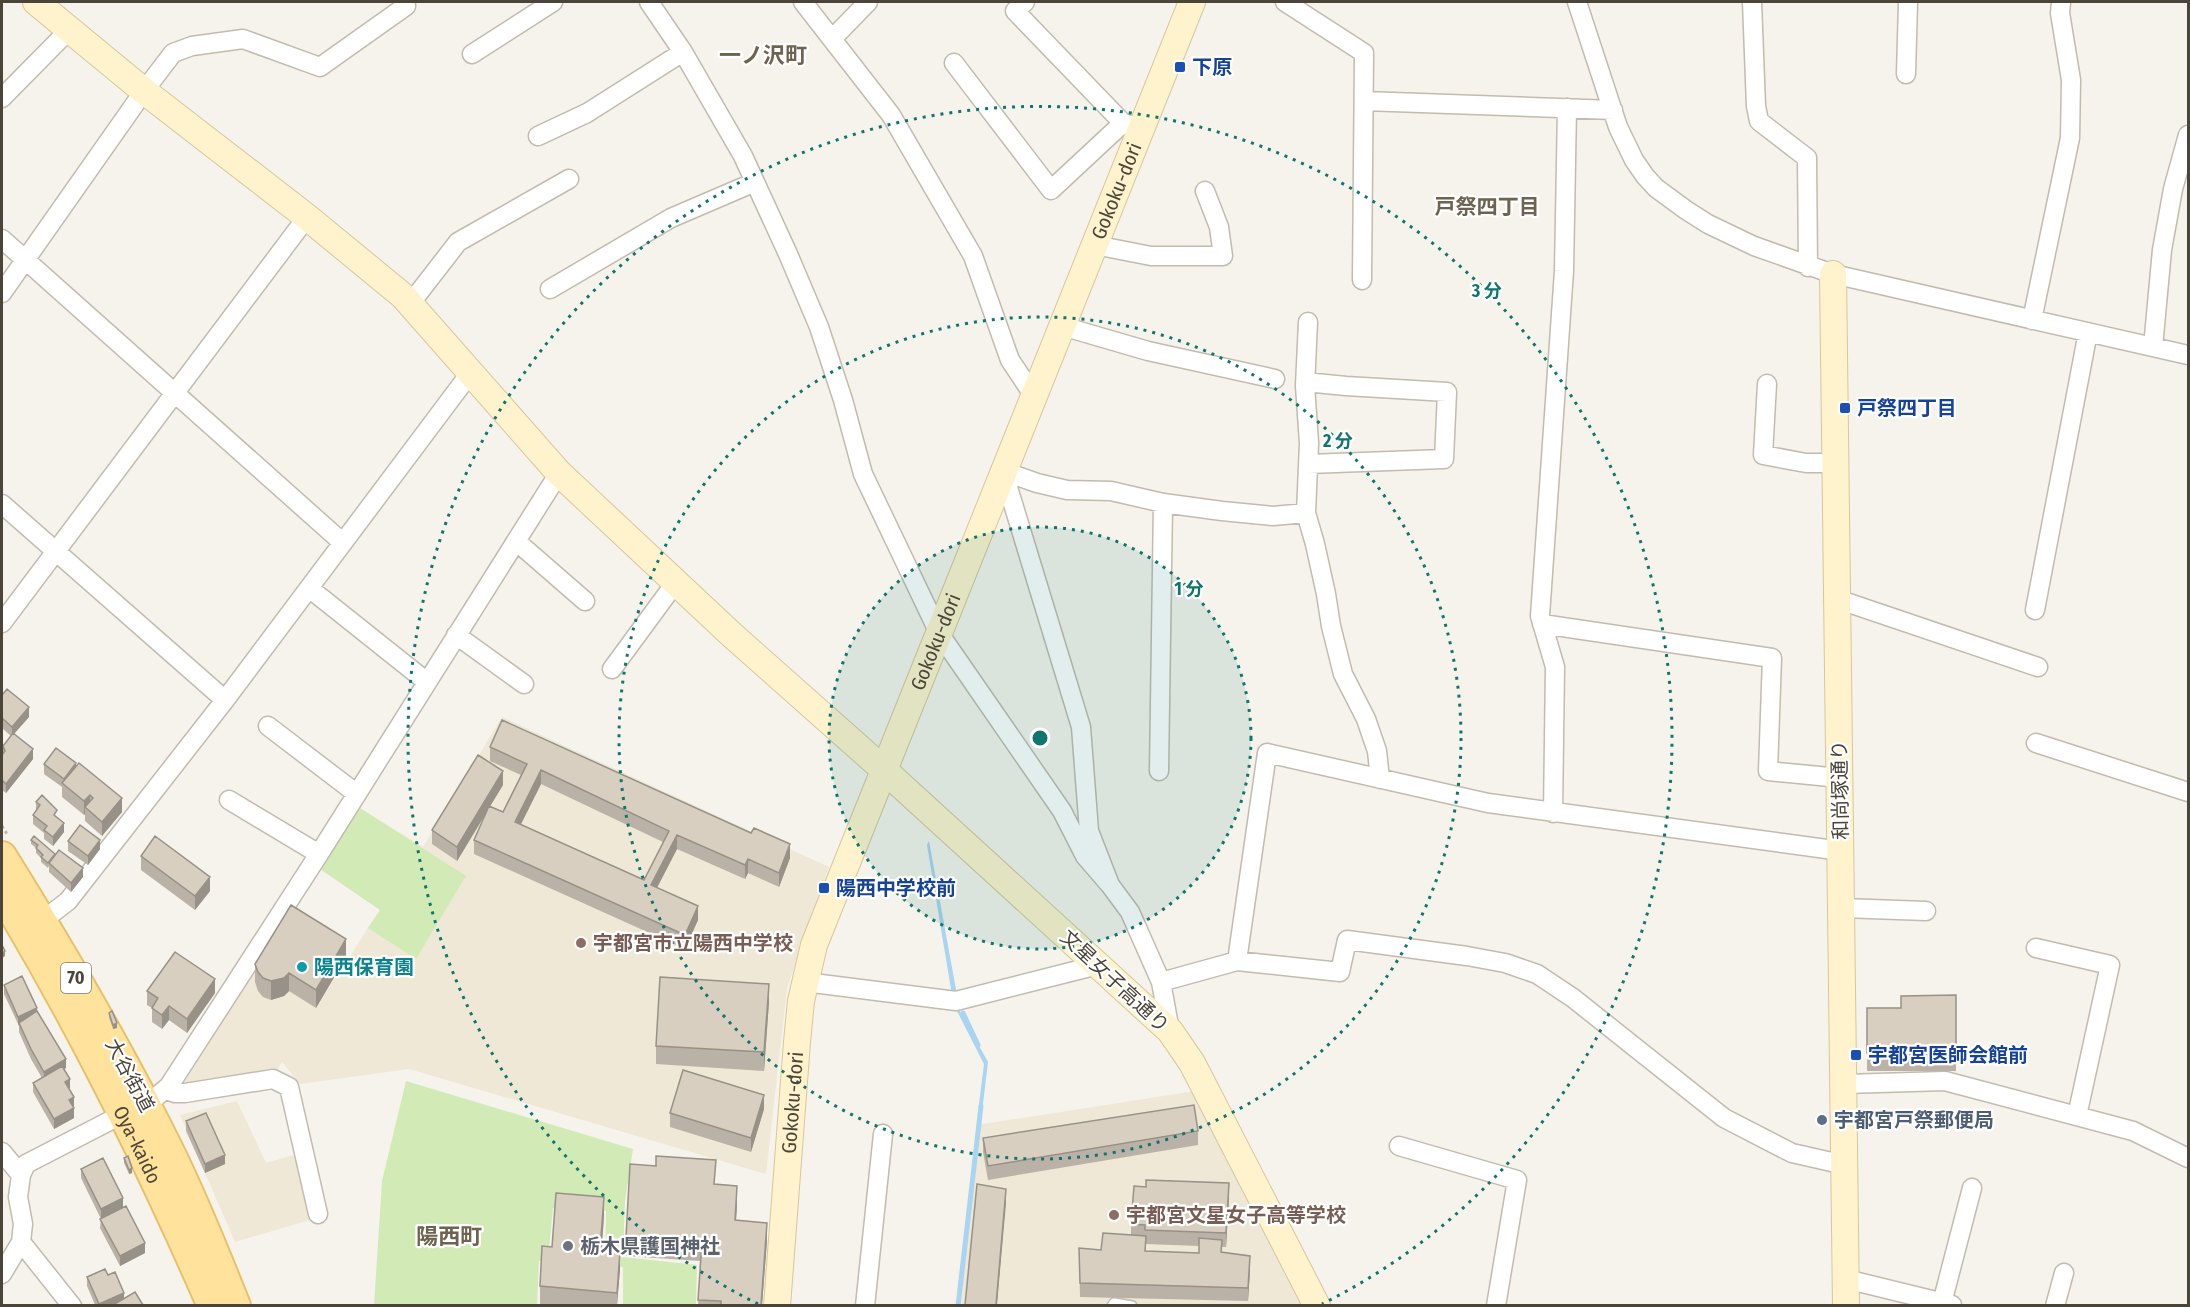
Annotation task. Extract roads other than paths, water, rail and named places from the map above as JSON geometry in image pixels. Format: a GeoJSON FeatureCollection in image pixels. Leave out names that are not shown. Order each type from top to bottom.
{"type":"FeatureCollection","features":[{"type":"Feature","properties":{"kind":"main road","name":"大谷街道"},"geometry":{"type":"LineString","coordinates":[[2,856],[94,1007],[144,1102],[197,1210],[236,1305]]}},
{"type":"Feature","properties":{"kind":"main road","name":"Oya-kaido"},"geometry":{"type":"LineString","coordinates":[[2,894],[144,1102],[161,1191],[212,1305]]}},
{"type":"Feature","properties":{"kind":"street","name":"文星女子高通り"},"geometry":{"type":"LineString","coordinates":[[36,2],[144,91],[307,217],[403,296],[559,473],[1170,1031],[1192,1063],[1317,1305]]}},
{"type":"Feature","properties":{"kind":"street"},"geometry":{"type":"LineString","coordinates":[[2,293],[173,53],[192,46],[243,39],[320,67],[406,6],[404,2]]}},
{"type":"Feature","properties":{"kind":"street"},"geometry":{"type":"LineString","coordinates":[[472,54],[553,2]]}},
{"type":"Feature","properties":{"kind":"street"},"geometry":{"type":"LineString","coordinates":[[648,2],[683,52],[743,156],[789,254],[819,327],[863,474],[939,633],[1062,811],[1085,856],[1130,912],[1161,982],[1170,1031]]}},
{"type":"Feature","properties":{"kind":"street"},"geometry":{"type":"LineString","coordinates":[[803,2],[891,116],[973,256],[1010,360],[1034,396]]}},
{"type":"Feature","properties":{"kind":"street"},"geometry":{"type":"LineString","coordinates":[[832,39],[868,2]]}},
{"type":"Feature","properties":{"kind":"street"},"geometry":{"type":"LineString","coordinates":[[954,63],[1051,190],[1132,125],[1015,11],[1025,2]]}},
{"type":"Feature","properties":{"kind":"street","name":"Gokoku-dori"},"geometry":{"type":"LineString","coordinates":[[777,1305],[797,1042],[805,982],[814,945],[1095,245],[1132,125],[1192,2]]}},
{"type":"Feature","properties":{"kind":"street"},"geometry":{"type":"LineString","coordinates":[[1286,2],[1364,53],[1362,280]]}},
{"type":"Feature","properties":{"kind":"street"},"geometry":{"type":"LineString","coordinates":[[1577,2],[1613,110],[1634,160],[1644,176],[1656,188],[1686,210],[1730,235],[1808,267],[2188,355]]}},
{"type":"Feature","properties":{"kind":"street"},"geometry":{"type":"LineString","coordinates":[[1752,2],[1758,121],[1807,158],[1808,267]]}},
{"type":"Feature","properties":{"kind":"street"},"geometry":{"type":"LineString","coordinates":[[1906,74],[1908,2]]}},
{"type":"Feature","properties":{"kind":"street"},"geometry":{"type":"LineString","coordinates":[[2032,320],[2070,138],[2071,80],[2060,13],[2061,2]]}},
{"type":"Feature","properties":{"kind":"street"},"geometry":{"type":"LineString","coordinates":[[2,98],[70,29]]}},
{"type":"Feature","properties":{"kind":"street"},"geometry":{"type":"LineString","coordinates":[[538,136],[587,113],[683,52]]}},
{"type":"Feature","properties":{"kind":"street"},"geometry":{"type":"LineString","coordinates":[[1364,101],[1613,110]]}},
{"type":"Feature","properties":{"kind":"street"},"geometry":{"type":"LineString","coordinates":[[1553,813],[1555,667],[1540,616],[1564,271],[1567,108]]}},
{"type":"Feature","properties":{"kind":"street"},"geometry":{"type":"LineString","coordinates":[[2153,347],[2162,250],[2181,191],[2188,135]]}},
{"type":"Feature","properties":{"kind":"street"},"geometry":{"type":"LineString","coordinates":[[410,304],[458,242],[569,179]]}},
{"type":"Feature","properties":{"kind":"street"},"geometry":{"type":"LineString","coordinates":[[550,290],[671,218],[755,182]]}},
{"type":"Feature","properties":{"kind":"street"},"geometry":{"type":"LineString","coordinates":[[1095,245],[1151,256],[1223,256],[1219,227],[1205,191]]}},
{"type":"Feature","properties":{"kind":"street"},"geometry":{"type":"LineString","coordinates":[[2,622],[307,217]]}},
{"type":"Feature","properties":{"kind":"street"},"geometry":{"type":"LineString","coordinates":[[2,239],[343,543]]}},
{"type":"Feature","properties":{"kind":"street","name":"和尚塚通り"},"geometry":{"type":"LineString","coordinates":[[1833,274],[1846,1305]]}},
{"type":"Feature","properties":{"kind":"street"},"geometry":{"type":"LineString","coordinates":[[1308,322],[1305,382],[1309,443],[1306,513],[1343,674],[1366,719],[1377,751],[1380,779]]}},
{"type":"Feature","properties":{"kind":"street"},"geometry":{"type":"LineString","coordinates":[[1062,326],[1148,351],[1275,379]]}},
{"type":"Feature","properties":{"kind":"street"},"geometry":{"type":"LineString","coordinates":[[2035,610],[2088,332]]}},
{"type":"Feature","properties":{"kind":"street"},"geometry":{"type":"LineString","coordinates":[[42,921],[68,901],[225,700],[471,372]]}},
{"type":"Feature","properties":{"kind":"street"},"geometry":{"type":"LineString","coordinates":[[1305,382],[1447,393],[1444,459],[1308,465]]}},
{"type":"Feature","properties":{"kind":"street"},"geometry":{"type":"LineString","coordinates":[[1767,384],[1763,455],[1806,463],[1835,463]]}},
{"type":"Feature","properties":{"kind":"street"},"geometry":{"type":"LineString","coordinates":[[1004,471],[1081,727],[1089,831],[1110,885]]}},
{"type":"Feature","properties":{"kind":"street"},"geometry":{"type":"LineString","coordinates":[[1004,471],[1037,483],[1067,490],[1112,491],[1163,503],[1273,516],[1306,513]]}},
{"type":"Feature","properties":{"kind":"street"},"geometry":{"type":"LineString","coordinates":[[144,1102],[320,854],[559,473]]}},
{"type":"Feature","properties":{"kind":"street"},"geometry":{"type":"LineString","coordinates":[[1160,771],[1163,503]]}},
{"type":"Feature","properties":{"kind":"street"},"geometry":{"type":"LineString","coordinates":[[2,504],[225,700]]}},
{"type":"Feature","properties":{"kind":"street"},"geometry":{"type":"LineString","coordinates":[[516,541],[585,601]]}},
{"type":"Feature","properties":{"kind":"street"},"geometry":{"type":"LineString","coordinates":[[612,669],[676,582]]}},
{"type":"Feature","properties":{"kind":"street"},"geometry":{"type":"LineString","coordinates":[[309,588],[427,682]]}},
{"type":"Feature","properties":{"kind":"street"},"geometry":{"type":"LineString","coordinates":[[1837,599],[2038,667]]}},
{"type":"Feature","properties":{"kind":"street"},"geometry":{"type":"LineString","coordinates":[[1542,624],[1772,658],[1768,771],[1840,778]]}},
{"type":"Feature","properties":{"kind":"street"},"geometry":{"type":"LineString","coordinates":[[456,635],[524,684]]}},
{"type":"Feature","properties":{"kind":"street"},"geometry":{"type":"LineString","coordinates":[[268,726],[357,794]]}},
{"type":"Feature","properties":{"kind":"street"},"geometry":{"type":"LineString","coordinates":[[2036,743],[2188,792]]}},
{"type":"Feature","properties":{"kind":"street"},"geometry":{"type":"LineString","coordinates":[[1237,961],[1267,753],[1488,803],[1841,851]]}},
{"type":"Feature","properties":{"kind":"street"},"geometry":{"type":"LineString","coordinates":[[229,800],[320,854]]}},
{"type":"Feature","properties":{"kind":"street"},"geometry":{"type":"LineString","coordinates":[[1842,908],[1926,911]]}},
{"type":"Feature","properties":{"kind":"street"},"geometry":{"type":"LineString","coordinates":[[1161,982],[1237,961],[1340,972],[1347,940],[1505,963],[1537,974],[1573,998],[1724,1118],[1792,1153],[1845,1165]]}},
{"type":"Feature","properties":{"kind":"street"},"geometry":{"type":"LineString","coordinates":[[2036,948],[2110,964],[2077,1116]]}},
{"type":"Feature","properties":{"kind":"street"},"geometry":{"type":"LineString","coordinates":[[805,982],[956,1000],[1098,965]]}},
{"type":"Feature","properties":{"kind":"street"},"geometry":{"type":"LineString","coordinates":[[2,1275],[21,1242],[23,1224],[18,1197],[21,1175],[26,1164],[144,1102],[175,1093],[273,1079],[289,1087],[318,1214]]}},
{"type":"Feature","properties":{"kind":"street"},"geometry":{"type":"LineString","coordinates":[[1845,1084],[1945,1081],[2133,1131],[2188,1158]]}},
{"type":"Feature","properties":{"kind":"street"},"geometry":{"type":"LineString","coordinates":[[866,1305],[883,1134]]}},
{"type":"Feature","properties":{"kind":"street"},"geometry":{"type":"LineString","coordinates":[[1399,1146],[1517,1180],[1496,1305]]}},
{"type":"Feature","properties":{"kind":"street"},"geometry":{"type":"LineString","coordinates":[[2,1152],[21,1175]]}},
{"type":"Feature","properties":{"kind":"street"},"geometry":{"type":"LineString","coordinates":[[1846,1279],[1948,1304],[1972,1188]]}},
{"type":"Feature","properties":{"kind":"street"},"geometry":{"type":"LineString","coordinates":[[21,1242],[72,1305]]}},
{"type":"Feature","properties":{"kind":"street"},"geometry":{"type":"LineString","coordinates":[[2055,1305],[2064,1273]]}},
{"type":"Feature","properties":{"kind":"lane"},"geometry":{"type":"LineString","coordinates":[[1112,1305],[1114,1303],[1132,1305]]}},
{"type":"Feature","properties":{"kind":"water"},"geometry":{"type":"Polygon","coordinates":[[[929,841],[957,995],[952,995],[927,845],[929,841]]]}},
{"type":"Feature","properties":{"kind":"water"},"geometry":{"type":"Polygon","coordinates":[[[959,1010],[988,1062],[982,1112],[978,1112],[984,1064],[957,1011],[959,1010]]]}},
{"type":"Feature","properties":{"kind":"waterway"},"geometry":{"type":"LineString","coordinates":[[963,1013],[978,1045]]}},
{"type":"Feature","properties":{"kind":"waterway"},"geometry":{"type":"LineString","coordinates":[[958,1306],[981,1106]]}},
{"type":"Feature","properties":{"kind":"place","name":"下原"},"geometry":{"type":"Point","coordinates":[1180,67]}},
{"type":"Feature","properties":{"kind":"place","name":"戸祭四丁目"},"geometry":{"type":"Point","coordinates":[1845,408]}},
{"type":"Feature","properties":{"kind":"place","name":"陽西中学校前"},"geometry":{"type":"Point","coordinates":[824,888]}},
{"type":"Feature","properties":{"kind":"place","name":"宇都宮市立陽西中学校"},"geometry":{"type":"Point","coordinates":[581,943]}},
{"type":"Feature","properties":{"kind":"place","name":"陽西保育園"},"geometry":{"type":"Point","coordinates":[302,967]}},
{"type":"Feature","properties":{"kind":"place","name":"宇都宮医師会館前"},"geometry":{"type":"Point","coordinates":[1856,1055]}},
{"type":"Feature","properties":{"kind":"place","name":"宇都宮戸祭郵便局"},"geometry":{"type":"Point","coordinates":[1822,1120]}},
{"type":"Feature","properties":{"kind":"place","name":"宇都宮文星女子高等学校"},"geometry":{"type":"Point","coordinates":[1114,1215]}},
{"type":"Feature","properties":{"kind":"place","name":"栃木県護国神社"},"geometry":{"type":"Point","coordinates":[568,1246]}},
{"type":"Feature","properties":{"kind":"district","name":"一ノ沢町"},"geometry":{"type":"Point","coordinates":[763,55]}},
{"type":"Feature","properties":{"kind":"district","name":"戸祭四丁目"},"geometry":{"type":"Point","coordinates":[1487,207]}},
{"type":"Feature","properties":{"kind":"district","name":"陽西町"},"geometry":{"type":"Point","coordinates":[449,1236]}}]}
